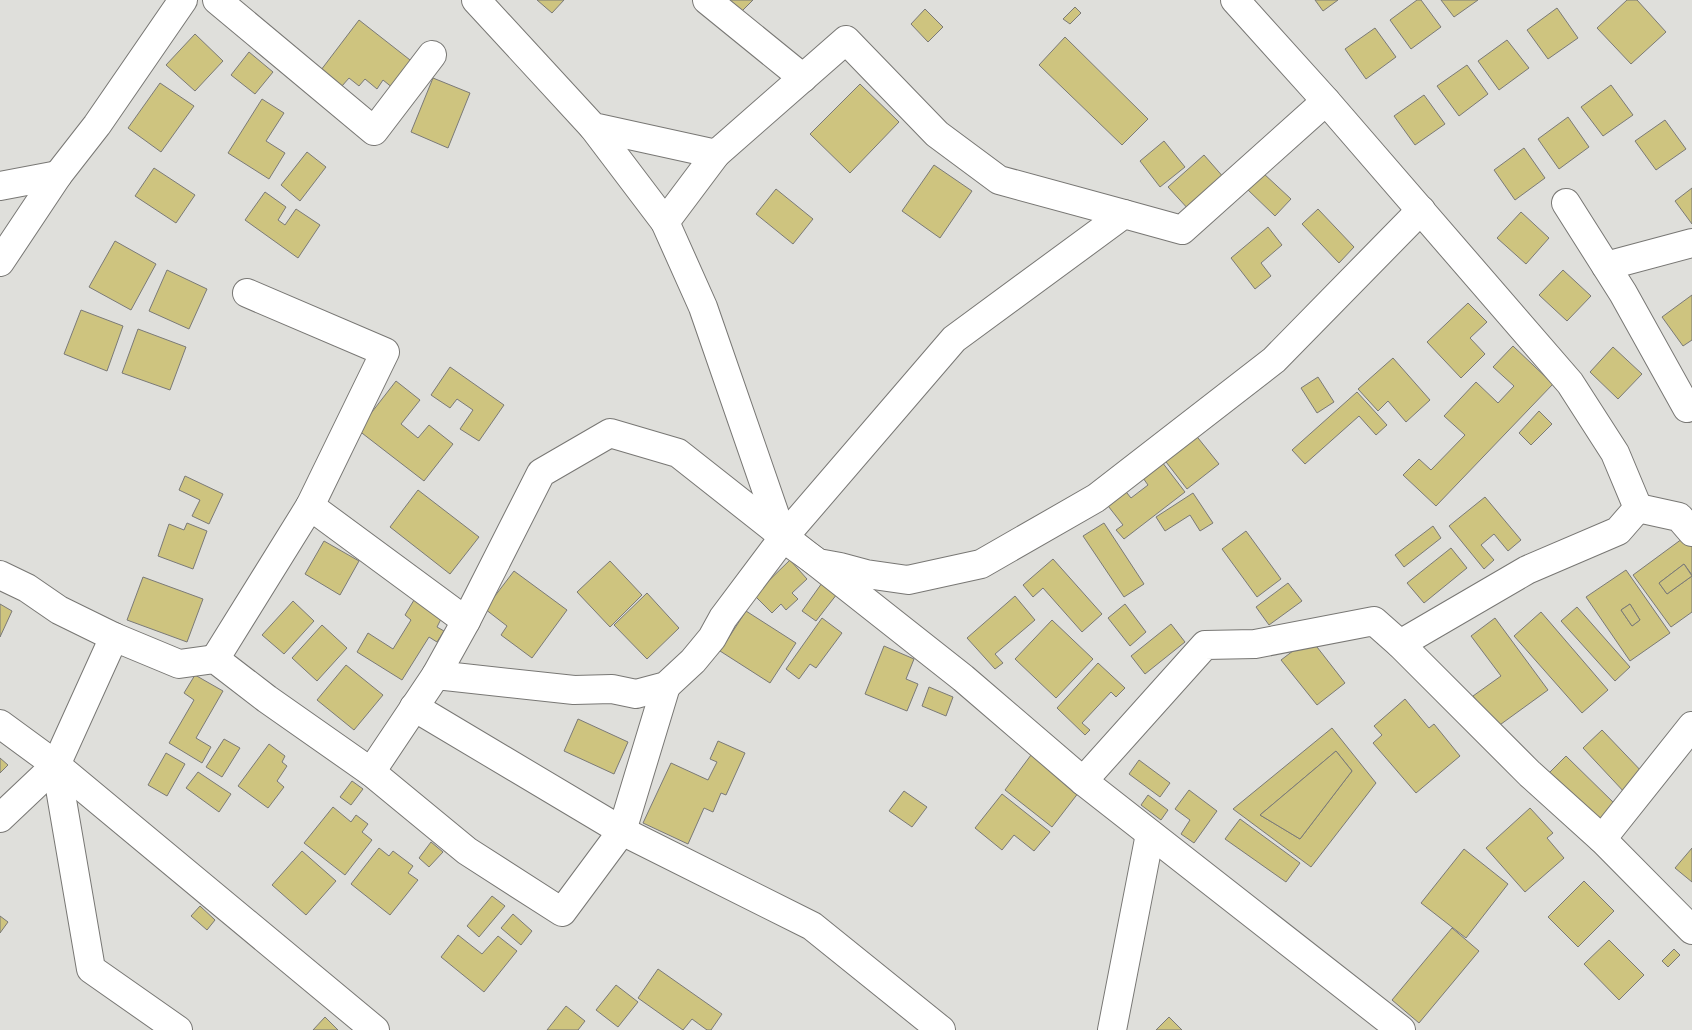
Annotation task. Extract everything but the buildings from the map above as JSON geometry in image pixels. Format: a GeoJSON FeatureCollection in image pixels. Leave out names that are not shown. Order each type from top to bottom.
{"type":"FeatureCollection","features":[{"type":"Feature","properties":{"kind":"street"},"geometry":{"type":"LineString","coordinates":[[0,262],[58,175],[98,125],[183,0]]}},
{"type":"Feature","properties":{"kind":"street"},"geometry":{"type":"LineString","coordinates":[[217,0],[374,131],[432,55]]}},
{"type":"Feature","properties":{"kind":"street"},"geometry":{"type":"LineString","coordinates":[[476,0],[594,127],[665,222],[703,307],[783,538],[818,563],[866,574],[908,580],[981,564],[1096,498],[1274,360],[1421,210]]}},
{"type":"Feature","properties":{"kind":"street"},"geometry":{"type":"LineString","coordinates":[[707,0],[803,78]]}},
{"type":"Feature","properties":{"kind":"street"},"geometry":{"type":"LineString","coordinates":[[1235,0],[1326,101],[1570,383],[1615,453],[1638,508]]}},
{"type":"Feature","properties":{"kind":"street"},"geometry":{"type":"LineString","coordinates":[[665,222],[716,154],[846,40],[937,134],[999,180],[1182,230],[1326,101]]}},
{"type":"Feature","properties":{"kind":"street"},"geometry":{"type":"LineString","coordinates":[[594,127],[716,154]]}},
{"type":"Feature","properties":{"kind":"street"},"geometry":{"type":"LineString","coordinates":[[0,186],[58,175]]}},
{"type":"Feature","properties":{"kind":"street"},"geometry":{"type":"LineString","coordinates":[[1566,203],[1623,293],[1690,411]]}},
{"type":"Feature","properties":{"kind":"street"},"geometry":{"type":"LineString","coordinates":[[436,675],[574,690],[612,689],[636,694],[666,686],[693,661],[712,638],[723,618],[783,538],[954,339],[1124,214]]}},
{"type":"Feature","properties":{"kind":"street"},"geometry":{"type":"LineString","coordinates":[[1606,266],[1692,243]]}},
{"type":"Feature","properties":{"kind":"street"},"geometry":{"type":"LineString","coordinates":[[214,659],[310,506],[385,352],[248,293]]}},
{"type":"Feature","properties":{"kind":"street"},"geometry":{"type":"LineString","coordinates":[[371,772],[436,675],[466,621],[541,473],[610,433],[678,453],[783,538],[963,678],[1083,781],[1401,1030]]}},
{"type":"Feature","properties":{"kind":"street"},"geometry":{"type":"LineString","coordinates":[[310,506],[466,621]]}},
{"type":"Feature","properties":{"kind":"street"},"geometry":{"type":"LineString","coordinates":[[1638,508],[1680,517],[1692,532]]}},
{"type":"Feature","properties":{"kind":"street"},"geometry":{"type":"LineString","coordinates":[[1400,644],[1527,570],[1618,532],[1638,508]]}},
{"type":"Feature","properties":{"kind":"street"},"geometry":{"type":"LineString","coordinates":[[0,575],[27,588],[59,610],[179,664],[214,659],[267,699],[371,772],[467,851],[562,912],[622,831],[666,686]]}},
{"type":"Feature","properties":{"kind":"street"},"geometry":{"type":"LineString","coordinates":[[1083,781],[1205,645],[1255,644],[1374,620],[1530,774],[1602,839],[1692,930]]}},
{"type":"Feature","properties":{"kind":"street"},"geometry":{"type":"LineString","coordinates":[[0,818],[56,765],[114,636]]}},
{"type":"Feature","properties":{"kind":"street"},"geometry":{"type":"LineString","coordinates":[[414,707],[622,831],[812,926],[940,1030]]}},
{"type":"Feature","properties":{"kind":"street"},"geometry":{"type":"LineString","coordinates":[[0,724],[56,765],[375,1030]]}},
{"type":"Feature","properties":{"kind":"street"},"geometry":{"type":"LineString","coordinates":[[1602,839],[1692,726]]}},
{"type":"Feature","properties":{"kind":"street"},"geometry":{"type":"LineString","coordinates":[[56,765],[91,969],[178,1030]]}},
{"type":"Feature","properties":{"kind":"street"},"geometry":{"type":"LineString","coordinates":[[1112,1030],[1150,834]]}}]}
